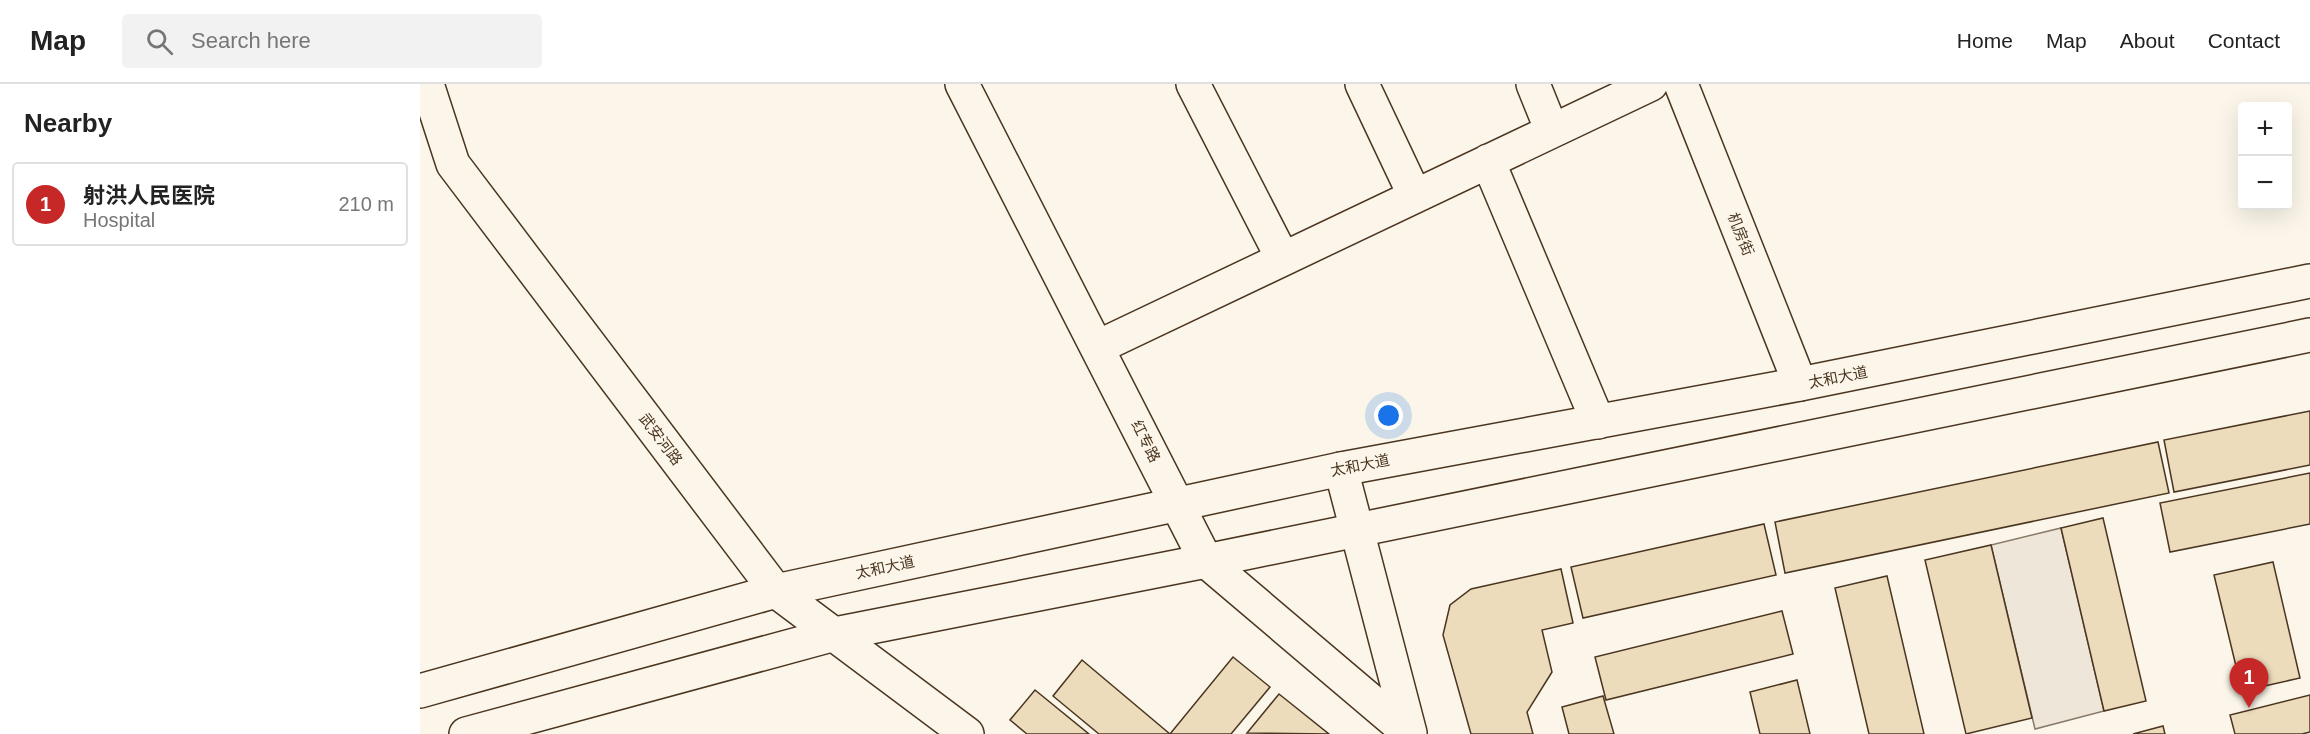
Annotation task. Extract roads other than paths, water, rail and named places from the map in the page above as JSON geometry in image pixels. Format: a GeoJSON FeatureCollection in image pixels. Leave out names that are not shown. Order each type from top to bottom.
{"type":"FeatureCollection","features":[{"type":"Feature","properties":{"kind":"main road","name":"武安河路"},"geometry":{"type":"LineString","coordinates":[[427,84],[453,164],[776,591],[967,734]]}},
{"type":"Feature","properties":{"kind":"main road","name":"红专路"},"geometry":{"type":"LineString","coordinates":[[962,84],[1206,561],[1410,733]]}},
{"type":"Feature","properties":{"kind":"main road"},"geometry":{"type":"LineString","coordinates":[[1193,84],[1283,259]]}},
{"type":"Feature","properties":{"kind":"main road"},"geometry":{"type":"LineString","coordinates":[[1362,84],[1415,196]]}},
{"type":"Feature","properties":{"kind":"main road"},"geometry":{"type":"LineString","coordinates":[[1533,84],[1552,131]]}},
{"type":"Feature","properties":{"kind":"main road"},"geometry":{"type":"LineString","coordinates":[[1098,347],[1651,84]]}},
{"type":"Feature","properties":{"kind":"main road","name":"机房街"},"geometry":{"type":"LineString","coordinates":[[1681,84],[1800,384]]}},
{"type":"Feature","properties":{"kind":"main road"},"geometry":{"type":"LineString","coordinates":[[1488,161],[1598,422]]}},
{"type":"Feature","properties":{"kind":"main road","name":"太和大道"},"geometry":{"type":"LineString","coordinates":[[420,691],[776,591],[1341,469],[1800,384],[2310,281]]}},
{"type":"Feature","properties":{"kind":"main road"},"geometry":{"type":"LineString","coordinates":[[466,734],[835,634],[1206,561],[2310,335]]}},
{"type":"Feature","properties":{"kind":"main road"},"geometry":{"type":"LineString","coordinates":[[1341,469],[1410,733]]}},
{"type":"Feature","properties":{"kind":"place","name":"射洪人民医院"},"geometry":{"type":"Point","coordinates":[2249,708]}}]}
